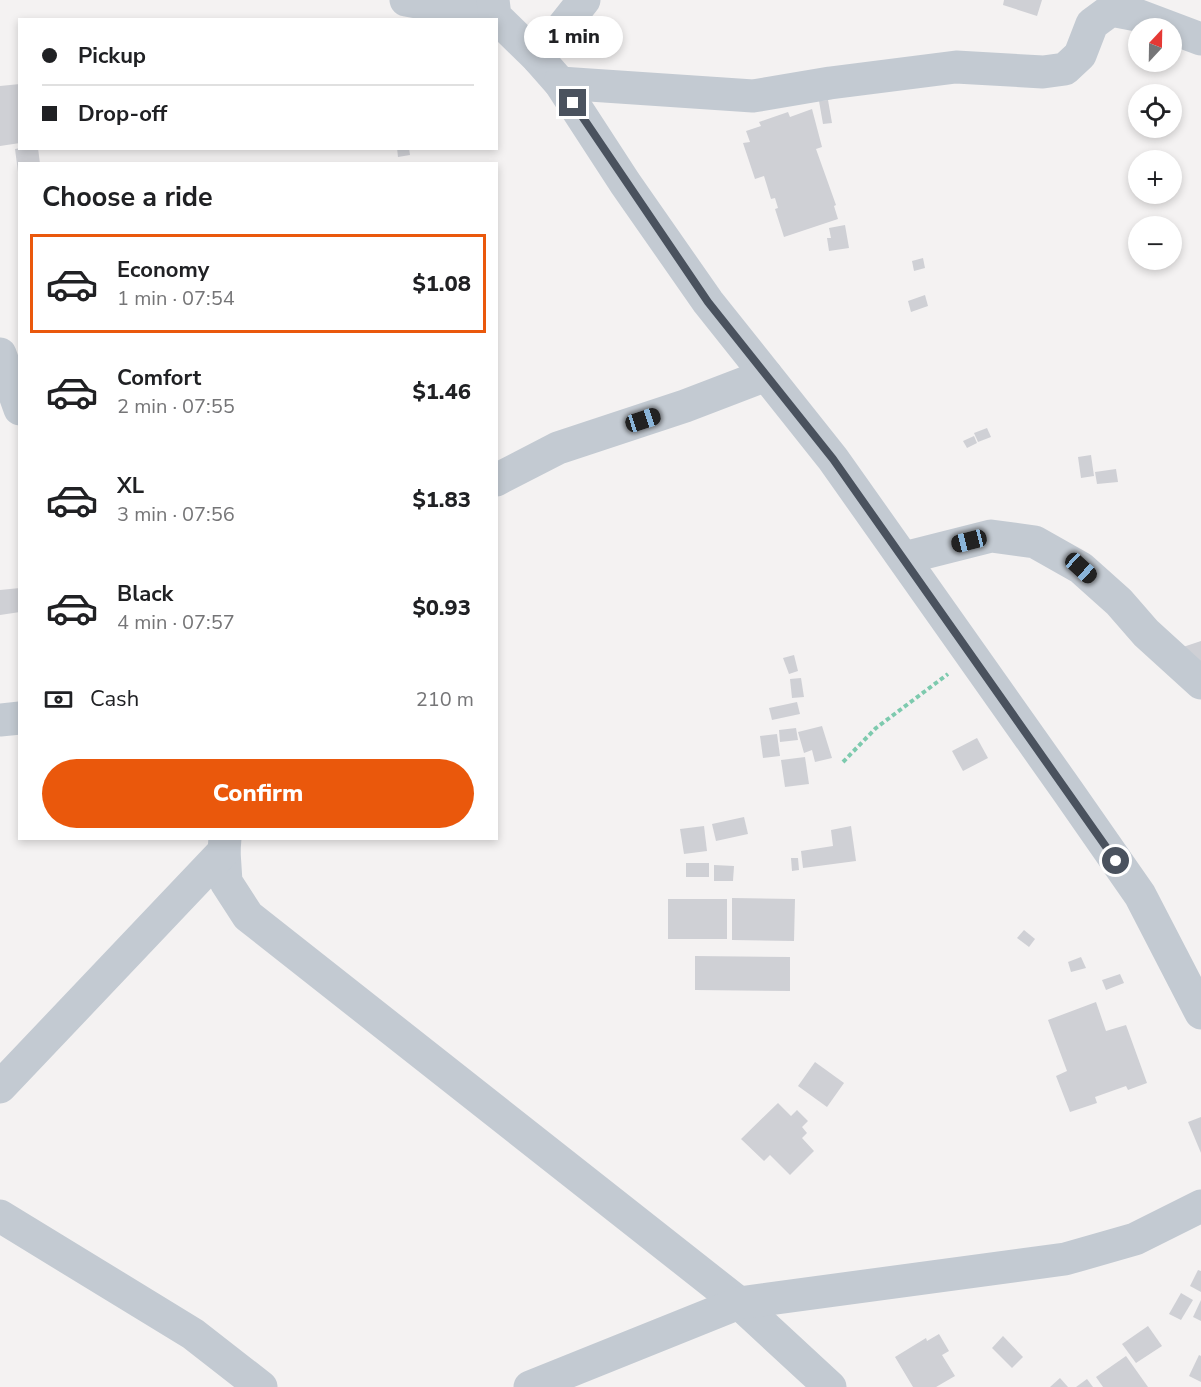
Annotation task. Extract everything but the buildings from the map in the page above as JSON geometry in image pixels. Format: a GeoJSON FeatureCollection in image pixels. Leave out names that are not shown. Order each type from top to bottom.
{"type":"FeatureCollection","features":[{"type":"Feature","properties":{"kind":"street"},"geometry":{"type":"LineString","coordinates":[[406,0],[494,8],[560,83],[708,302],[833,459],[1140,895],[1201,1013]]}},
{"type":"Feature","properties":{"kind":"street"},"geometry":{"type":"LineString","coordinates":[[538,58],[584,0]]}},
{"type":"Feature","properties":{"kind":"street"},"geometry":{"type":"LineString","coordinates":[[560,83],[753,96],[830,83],[956,67],[1043,72],[1065,69],[1080,55],[1092,24],[1111,10],[1137,15],[1201,39]]}},
{"type":"Feature","properties":{"kind":"street"},"geometry":{"type":"LineString","coordinates":[[0,354],[18,404]]}},
{"type":"Feature","properties":{"kind":"street"},"geometry":{"type":"LineString","coordinates":[[498,479],[558,448],[685,406],[766,375]]}},
{"type":"Feature","properties":{"kind":"street"},"geometry":{"type":"LineString","coordinates":[[904,558],[991,536],[1035,542],[1081,568],[1119,602],[1146,633],[1195,680],[1201,683]]}},
{"type":"Feature","properties":{"kind":"street"},"geometry":{"type":"LineString","coordinates":[[0,720],[18,718]]}},
{"type":"Feature","properties":{"kind":"street"},"geometry":{"type":"LineString","coordinates":[[0,1087],[225,845]]}},
{"type":"Feature","properties":{"kind":"street"},"geometry":{"type":"LineString","coordinates":[[225,845],[226,882],[248,916],[739,1303],[830,1387]]}},
{"type":"Feature","properties":{"kind":"street"},"geometry":{"type":"LineString","coordinates":[[530,1387],[739,1303],[1065,1259],[1135,1239],[1201,1206]]}},
{"type":"Feature","properties":{"kind":"street"},"geometry":{"type":"LineString","coordinates":[[0,1216],[193,1334],[261,1387]]}},
{"type":"Feature","properties":{"kind":"path"},"geometry":{"type":"LineString","coordinates":[[843,762],[876,728],[972,656]]}},
{"type":"Feature","properties":{"kind":"route"},"geometry":{"type":"LineString","coordinates":[[573,103],[625,183],[708,302],[833,459],[1116,861]]}}]}
